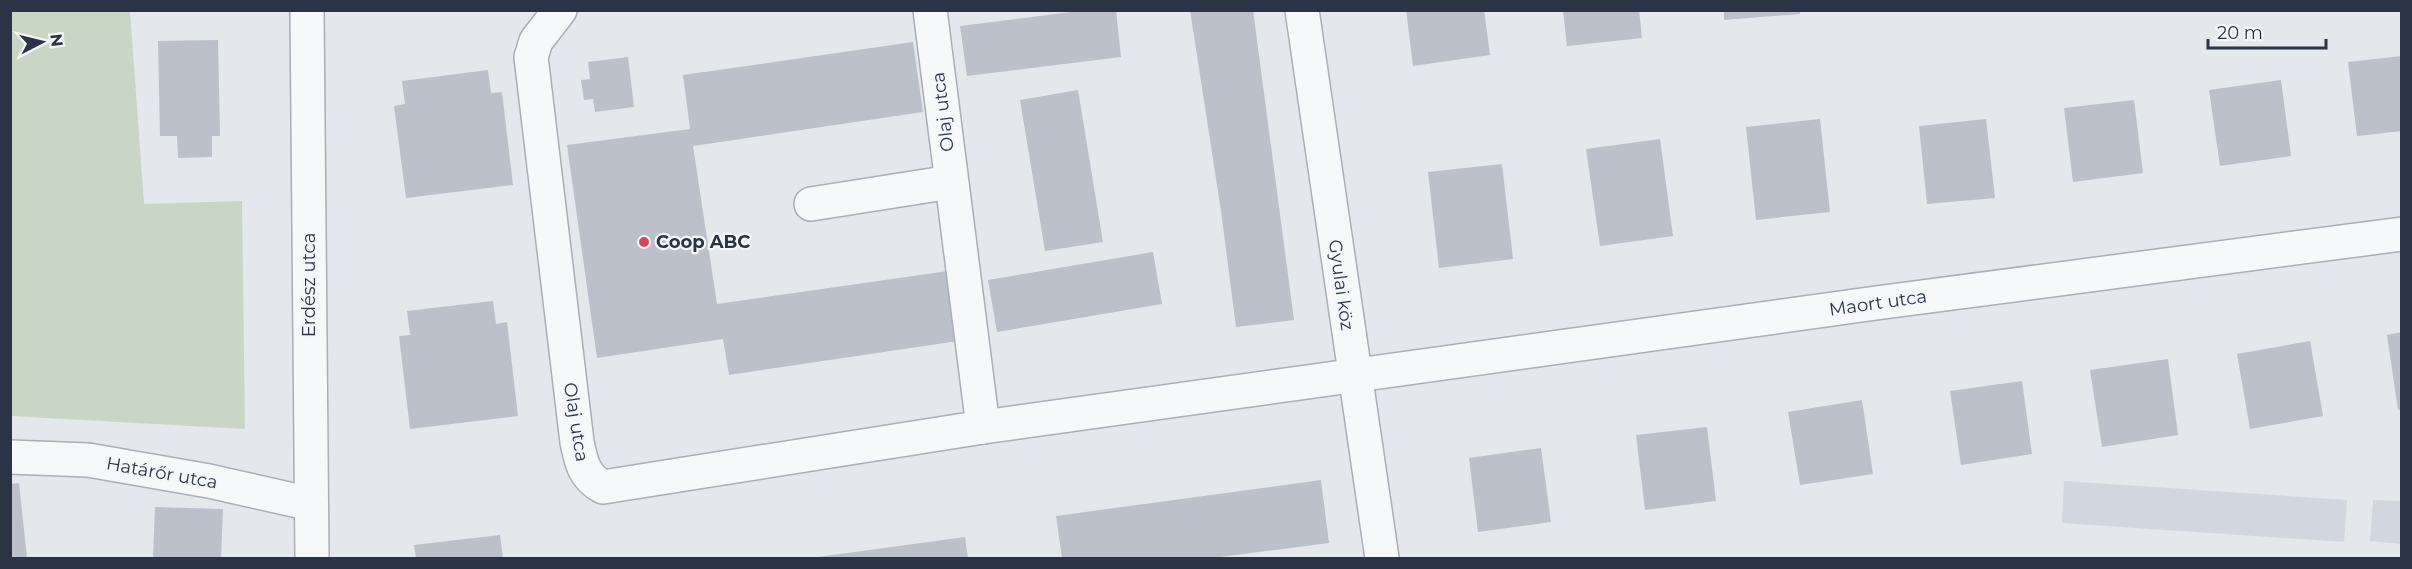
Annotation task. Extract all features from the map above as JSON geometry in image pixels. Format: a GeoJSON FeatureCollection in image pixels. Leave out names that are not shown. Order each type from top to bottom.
{"type":"FeatureCollection","features":[{"type":"Feature","properties":{"kind":"street","name":"Erdész utca"},"geometry":{"type":"LineString","coordinates":[[308,10],[312,558]]}},
{"type":"Feature","properties":{"kind":"street","name":"Olaj utca"},"geometry":{"type":"LineString","coordinates":[[560,10],[536,41],[531,57],[577,442],[585,473],[593,482],[603,487],[983,427],[1355,375]]}},
{"type":"Feature","properties":{"kind":"street","name":"Olaj utca"},"geometry":{"type":"LineString","coordinates":[[930,10],[983,427]]}},
{"type":"Feature","properties":{"kind":"street","name":"Gyulai köz"},"geometry":{"type":"LineString","coordinates":[[1302,10],[1382,558]]}},
{"type":"Feature","properties":{"kind":"street"},"geometry":{"type":"LineString","coordinates":[[811,204],[951,182]]}},
{"type":"Feature","properties":{"kind":"street","name":"Maort utca"},"geometry":{"type":"LineString","coordinates":[[1355,375],[1876,303],[2402,234]]}},
{"type":"Feature","properties":{"kind":"street","name":"Határőr utca"},"geometry":{"type":"LineString","coordinates":[[10,457],[88,460],[209,481],[310,504]]}},
{"type":"Feature","properties":{"kind":"shaded area"},"geometry":{"type":"Polygon","coordinates":[[[2064,481],[2347,500],[2344,542],[2062,523],[2064,481]]]}},
{"type":"Feature","properties":{"kind":"shaded area"},"geometry":{"type":"Polygon","coordinates":[[[2373,500],[2401,501],[2401,544],[2370,541],[2373,500]]]}},
{"type":"Feature","properties":{"kind":"green space"},"geometry":{"type":"Polygon","coordinates":[[[10,11],[130,11],[144,204],[242,201],[245,429],[11,416],[10,11]]]}},
{"type":"Feature","properties":{"kind":"building"},"geometry":{"type":"Polygon","coordinates":[[[1087,10],[1116,10],[1121,57],[967,76],[960,26],[1087,10]]]}},
{"type":"Feature","properties":{"kind":"building"},"geometry":{"type":"Polygon","coordinates":[[[1190,10],[1253,10],[1294,320],[1236,327],[1221,211],[1190,10]]]}},
{"type":"Feature","properties":{"kind":"building"},"geometry":{"type":"Polygon","coordinates":[[[1406,10],[1484,10],[1490,55],[1413,66],[1406,10]]]}},
{"type":"Feature","properties":{"kind":"building"},"geometry":{"type":"Polygon","coordinates":[[[1563,10],[1639,10],[1642,38],[1567,46],[1563,10]]]}},
{"type":"Feature","properties":{"kind":"building"},"geometry":{"type":"Polygon","coordinates":[[[1724,10],[1800,10],[1800,14],[1724,20],[1724,10]]]}},
{"type":"Feature","properties":{"kind":"building"},"geometry":{"type":"Polygon","coordinates":[[[218,40],[220,136],[212,136],[212,157],[178,158],[177,136],[160,136],[158,41],[218,40]]]}},
{"type":"Feature","properties":{"kind":"building"},"geometry":{"type":"Polygon","coordinates":[[[913,42],[923,112],[693,146],[717,304],[948,271],[958,341],[729,375],[723,339],[597,358],[567,145],[690,129],[683,75],[913,42]]]}},
{"type":"Feature","properties":{"kind":"building"},"geometry":{"type":"Polygon","coordinates":[[[2402,56],[2402,131],[2357,136],[2348,62],[2402,56]]]}},
{"type":"Feature","properties":{"kind":"building"},"geometry":{"type":"Polygon","coordinates":[[[628,57],[634,107],[595,112],[593,99],[584,100],[581,80],[590,79],[588,62],[628,57]]]}},
{"type":"Feature","properties":{"kind":"building"},"geometry":{"type":"Polygon","coordinates":[[[488,70],[491,93],[502,92],[513,185],[406,198],[394,106],[405,104],[402,81],[488,70]]]}},
{"type":"Feature","properties":{"kind":"building"},"geometry":{"type":"Polygon","coordinates":[[[2281,80],[2291,156],[2220,166],[2209,90],[2281,80]]]}},
{"type":"Feature","properties":{"kind":"building"},"geometry":{"type":"Polygon","coordinates":[[[1078,90],[1103,242],[1045,251],[1020,100],[1078,90]]]}},
{"type":"Feature","properties":{"kind":"building"},"geometry":{"type":"Polygon","coordinates":[[[2134,100],[2143,173],[2073,182],[2064,108],[2134,100]]]}},
{"type":"Feature","properties":{"kind":"building"},"geometry":{"type":"Polygon","coordinates":[[[1820,119],[1830,212],[1756,220],[1746,127],[1820,119]]]}},
{"type":"Feature","properties":{"kind":"building"},"geometry":{"type":"Polygon","coordinates":[[[1986,119],[1995,198],[1927,204],[1919,126],[1986,119]]]}},
{"type":"Feature","properties":{"kind":"building"},"geometry":{"type":"Polygon","coordinates":[[[1660,139],[1673,236],[1600,246],[1586,149],[1660,139]]]}},
{"type":"Feature","properties":{"kind":"building"},"geometry":{"type":"Polygon","coordinates":[[[1502,164],[1513,259],[1439,268],[1428,172],[1502,164]]]}},
{"type":"Feature","properties":{"kind":"building"},"geometry":{"type":"Polygon","coordinates":[[[1153,252],[1162,304],[997,332],[988,280],[1153,252]]]}},
{"type":"Feature","properties":{"kind":"building"},"geometry":{"type":"Polygon","coordinates":[[[493,301],[496,324],[507,322],[518,416],[410,429],[399,336],[410,335],[407,311],[493,301]]]}},
{"type":"Feature","properties":{"kind":"building"},"geometry":{"type":"Polygon","coordinates":[[[2402,332],[2402,409],[2398,410],[2387,335],[2402,332]]]}},
{"type":"Feature","properties":{"kind":"building"},"geometry":{"type":"Polygon","coordinates":[[[2310,341],[2323,416],[2250,429],[2237,354],[2310,341]]]}},
{"type":"Feature","properties":{"kind":"building"},"geometry":{"type":"Polygon","coordinates":[[[2168,359],[2178,435],[2102,447],[2090,370],[2168,359]]]}},
{"type":"Feature","properties":{"kind":"building"},"geometry":{"type":"Polygon","coordinates":[[[2022,381],[2032,454],[1961,465],[1950,391],[2022,381]]]}},
{"type":"Feature","properties":{"kind":"building"},"geometry":{"type":"Polygon","coordinates":[[[1862,400],[1873,474],[1800,485],[1788,412],[1862,400]]]}},
{"type":"Feature","properties":{"kind":"building"},"geometry":{"type":"Polygon","coordinates":[[[1707,427],[1716,501],[1645,510],[1636,435],[1707,427]]]}},
{"type":"Feature","properties":{"kind":"building"},"geometry":{"type":"Polygon","coordinates":[[[1541,448],[1551,522],[1478,532],[1469,458],[1541,448]]]}},
{"type":"Feature","properties":{"kind":"building"},"geometry":{"type":"Polygon","coordinates":[[[1321,480],[1329,543],[1213,558],[1062,558],[1056,516],[1321,480]]]}},
{"type":"Feature","properties":{"kind":"building"},"geometry":{"type":"Polygon","coordinates":[[[19,483],[27,558],[10,558],[10,484],[19,483]]]}},
{"type":"Feature","properties":{"kind":"building"},"geometry":{"type":"Polygon","coordinates":[[[155,507],[223,509],[221,558],[153,558],[155,507]]]}},
{"type":"Feature","properties":{"kind":"building"},"geometry":{"type":"Polygon","coordinates":[[[500,535],[503,558],[416,558],[414,545],[500,535]]]}},
{"type":"Feature","properties":{"kind":"building"},"geometry":{"type":"Polygon","coordinates":[[[965,537],[968,558],[818,558],[818,557],[965,537]]]}},
{"type":"Feature","properties":{"kind":"place","name":"Coop ABC"},"geometry":{"type":"Point","coordinates":[644,242]}}]}
